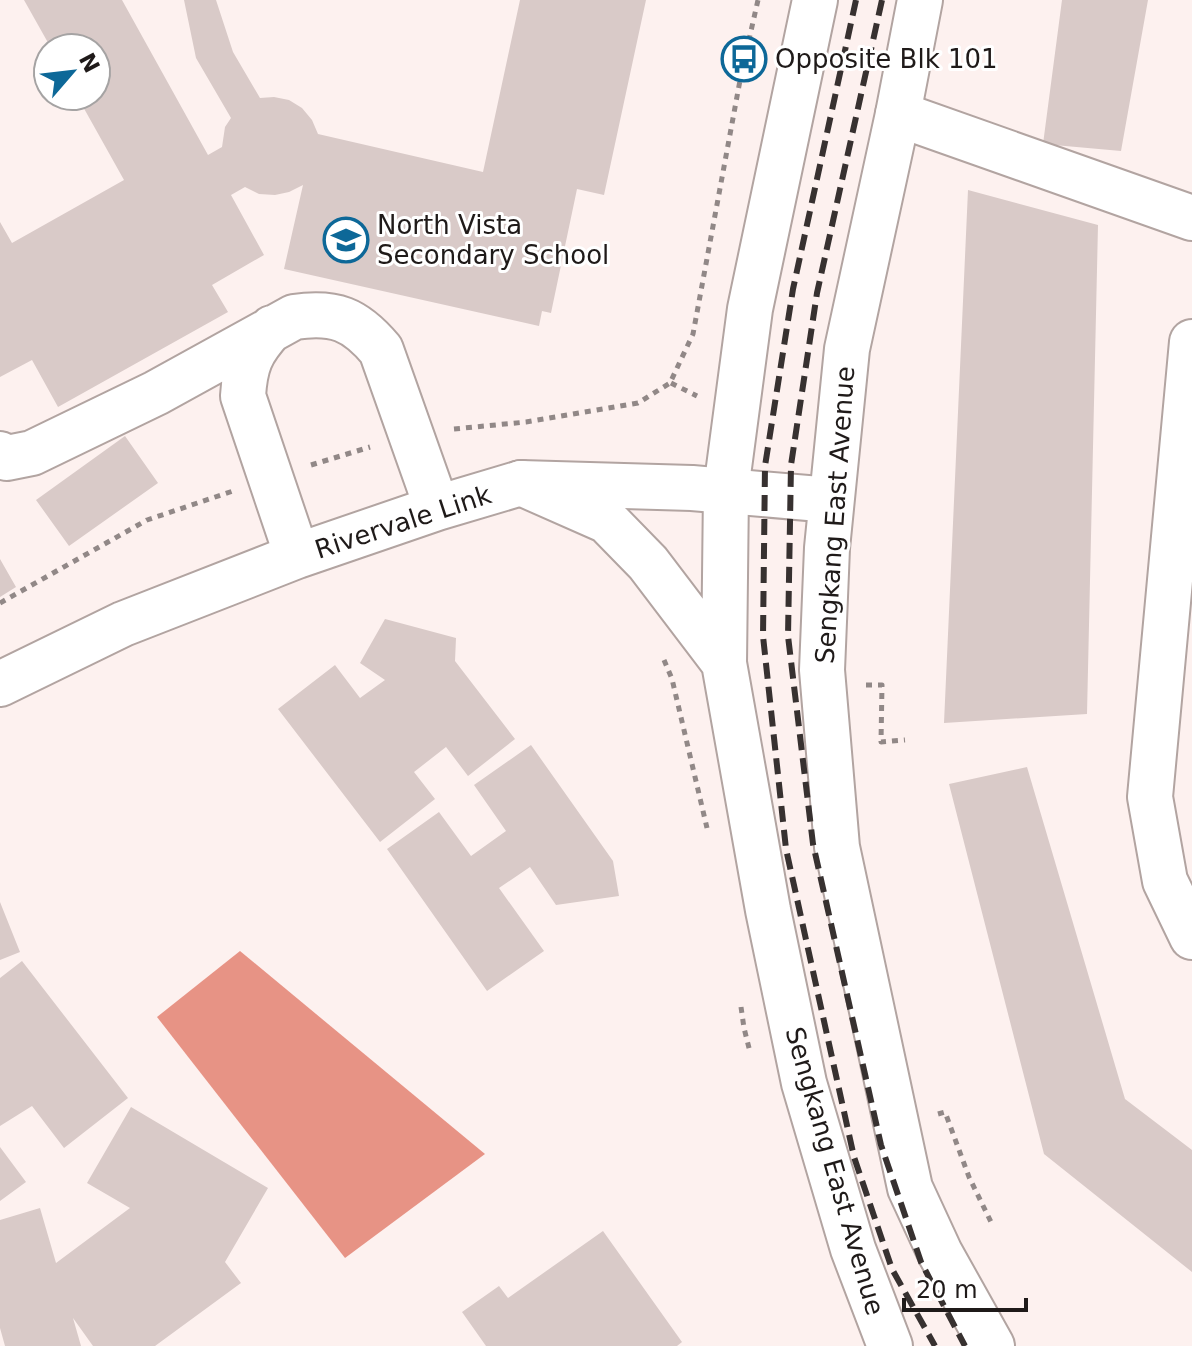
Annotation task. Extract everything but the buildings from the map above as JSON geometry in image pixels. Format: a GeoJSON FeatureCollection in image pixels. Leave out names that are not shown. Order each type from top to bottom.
{"type":"FeatureCollection","features":[{"type":"Feature","properties":{"kind":"main road","name":"Sengkang East Avenue"},"geometry":{"type":"LineString","coordinates":[[815,0],[750,309],[726,490],[724,663],[768,910],[804,1083],[853,1249],[890,1346]]}},
{"type":"Feature","properties":{"kind":"main road","name":"Sengkang East Avenue"},"geometry":{"type":"LineString","coordinates":[[920,0],[847,349],[831,500],[822,670],[837,847],[910,1188],[940,1253],[992,1346]]}},
{"type":"Feature","properties":{"kind":"main road"},"geometry":{"type":"LineString","coordinates":[[898,114],[1192,218]]}},
{"type":"Feature","properties":{"kind":"main road"},"geometry":{"type":"LineString","coordinates":[[0,454],[7,458],[32,453],[156,393],[294,317],[319,313],[344,318],[365,331],[381,350],[437,508]]}},
{"type":"Feature","properties":{"kind":"main road"},"geometry":{"type":"LineString","coordinates":[[272,328],[255,347],[245,371],[243,396],[297,556]]}},
{"type":"Feature","properties":{"kind":"main road"},"geometry":{"type":"LineString","coordinates":[[1192,342],[1150,797],[1165,881],[1192,937]]}},
{"type":"Feature","properties":{"kind":"main road","name":"Rivervale Link"},"geometry":{"type":"LineString","coordinates":[[0,684],[123,624],[297,556],[521,483],[726,490],[831,500]]}},
{"type":"Feature","properties":{"kind":"main road"},"geometry":{"type":"LineString","coordinates":[[521,483],[607,521],[648,563],[724,663]]}},
{"type":"Feature","properties":{"kind":"path"},"geometry":{"type":"LineString","coordinates":[[0,603],[147,520],[270,478],[411,434],[526,422],[638,403],[670,383],[693,334],[758,0]]}},
{"type":"Feature","properties":{"kind":"path"},"geometry":{"type":"LineString","coordinates":[[670,383],[698,397]]}},
{"type":"Feature","properties":{"kind":"path"},"geometry":{"type":"LineString","coordinates":[[662,653],[672,679],[708,834]]}},
{"type":"Feature","properties":{"kind":"path"},"geometry":{"type":"LineString","coordinates":[[857,684],[882,685],[881,742],[905,740]]}},
{"type":"Feature","properties":{"kind":"path"},"geometry":{"type":"LineString","coordinates":[[741,1000],[744,1028],[752,1056]]}},
{"type":"Feature","properties":{"kind":"path"},"geometry":{"type":"LineString","coordinates":[[926,1118],[945,1112],[969,1177],[991,1222]]}},
{"type":"Feature","properties":{"kind":"shaded area"},"geometry":{"type":"Polygon","coordinates":[[[240,951],[485,1154],[345,1258],[157,1017],[240,951]]]}},
{"type":"Feature","properties":{"kind":"railway"},"geometry":{"type":"LineString","coordinates":[[856,0],[793,289],[765,466],[763,636],[786,849],[854,1157],[892,1269],[935,1346]]}},
{"type":"Feature","properties":{"kind":"railway"},"geometry":{"type":"LineString","coordinates":[[882,0],[817,293],[791,465],[788,636],[813,844],[881,1145],[921,1262],[965,1346]]}},
{"type":"Feature","properties":{"kind":"place","name":"Opposite Blk 101"},"geometry":{"type":"Point","coordinates":[744,59]}},
{"type":"Feature","properties":{"kind":"place","name":"North Vista Secondary School"},"geometry":{"type":"Point","coordinates":[346,240]}}]}
